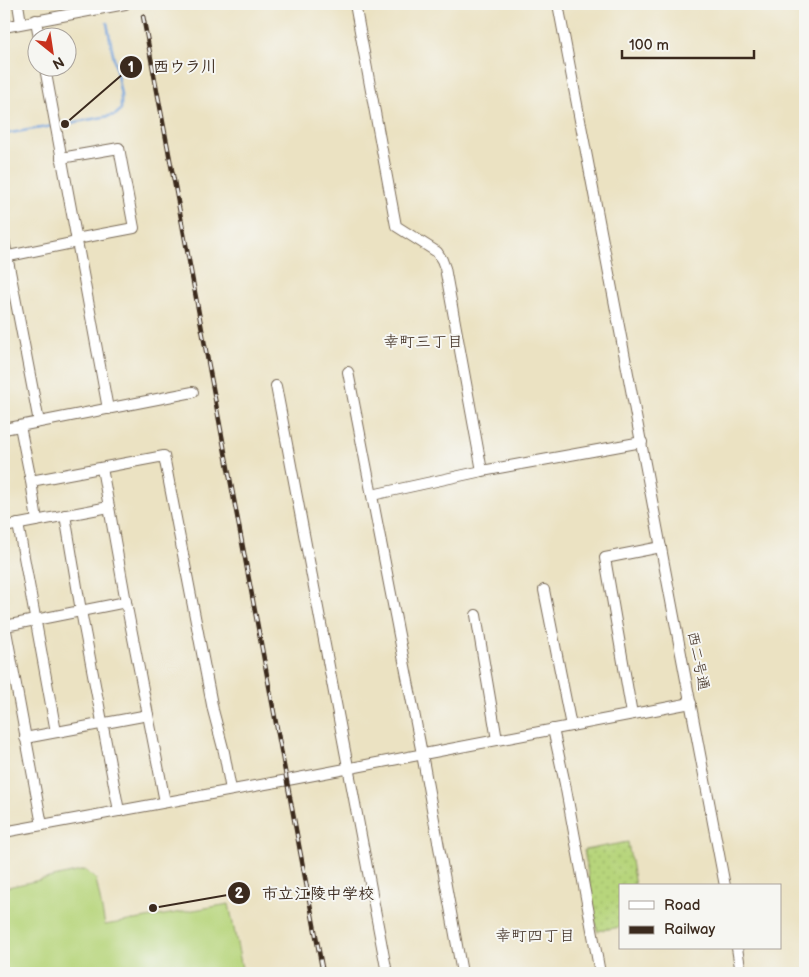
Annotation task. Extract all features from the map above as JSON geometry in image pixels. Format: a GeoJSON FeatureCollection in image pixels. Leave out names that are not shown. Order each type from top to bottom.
{"type":"FeatureCollection","features":[{"type":"Feature","properties":{"kind":"street"},"geometry":{"type":"LineString","coordinates":[[18,4],[21,23]]}},
{"type":"Feature","properties":{"kind":"street"},"geometry":{"type":"LineString","coordinates":[[4,26],[125,4]]}},
{"type":"Feature","properties":{"kind":"street"},"geometry":{"type":"LineString","coordinates":[[355,4],[396,226],[437,252],[445,268],[482,471]]}},
{"type":"Feature","properties":{"kind":"street","name":"西二号通"},"geometry":{"type":"LineString","coordinates":[[558,4],[725,884]]}},
{"type":"Feature","properties":{"kind":"street"},"geometry":{"type":"LineString","coordinates":[[36,20],[37,28]]}},
{"type":"Feature","properties":{"kind":"street"},"geometry":{"type":"LineString","coordinates":[[47,78],[108,409]]}},
{"type":"Feature","properties":{"kind":"street"},"geometry":{"type":"LineString","coordinates":[[5,257],[134,228],[119,148],[61,158]]}},
{"type":"Feature","properties":{"kind":"street"},"geometry":{"type":"LineString","coordinates":[[4,240],[5,257],[39,422]]}},
{"type":"Feature","properties":{"kind":"street"},"geometry":{"type":"LineString","coordinates":[[348,372],[422,754],[462,973]]}},
{"type":"Feature","properties":{"kind":"street"},"geometry":{"type":"LineString","coordinates":[[276,386],[387,973]]}},
{"type":"Feature","properties":{"kind":"street"},"geometry":{"type":"LineString","coordinates":[[4,429],[193,392]]}},
{"type":"Feature","properties":{"kind":"street"},"geometry":{"type":"LineString","coordinates":[[20,426],[31,481],[36,521]]}},
{"type":"Feature","properties":{"kind":"street"},"geometry":{"type":"LineString","coordinates":[[372,495],[482,471],[642,442]]}},
{"type":"Feature","properties":{"kind":"street"},"geometry":{"type":"LineString","coordinates":[[31,481],[164,456],[213,710],[232,790]]}},
{"type":"Feature","properties":{"kind":"street"},"geometry":{"type":"LineString","coordinates":[[102,468],[165,802]]}},
{"type":"Feature","properties":{"kind":"street"},"geometry":{"type":"LineString","coordinates":[[4,527],[109,507]]}},
{"type":"Feature","properties":{"kind":"street"},"geometry":{"type":"LineString","coordinates":[[65,516],[119,811]]}},
{"type":"Feature","properties":{"kind":"street"},"geometry":{"type":"LineString","coordinates":[[18,524],[56,732]]}},
{"type":"Feature","properties":{"kind":"street"},"geometry":{"type":"LineString","coordinates":[[632,714],[605,558],[661,547]]}},
{"type":"Feature","properties":{"kind":"street"},"geometry":{"type":"LineString","coordinates":[[544,590],[571,726]]}},
{"type":"Feature","properties":{"kind":"street"},"geometry":{"type":"LineString","coordinates":[[42,825],[4,623],[36,620],[126,602]]}},
{"type":"Feature","properties":{"kind":"street"},"geometry":{"type":"LineString","coordinates":[[476,615],[497,740]]}},
{"type":"Feature","properties":{"kind":"street"},"geometry":{"type":"LineString","coordinates":[[4,832],[691,703]]}},
{"type":"Feature","properties":{"kind":"street"},"geometry":{"type":"LineString","coordinates":[[25,738],[148,715]]}},
{"type":"Feature","properties":{"kind":"street"},"geometry":{"type":"LineString","coordinates":[[553,729],[600,973]]}},
{"type":"Feature","properties":{"kind":"street"},"geometry":{"type":"LineString","coordinates":[[737,950],[742,973]]}},
{"type":"Feature","properties":{"kind":"green space"},"geometry":{"type":"Polygon","coordinates":[[[628,842],[635,884],[619,884],[619,927],[597,931],[584,850],[628,842]]]}},
{"type":"Feature","properties":{"kind":"green space"},"geometry":{"type":"Polygon","coordinates":[[[85,870],[96,879],[105,925],[229,904],[243,973],[4,973],[4,891],[8,887],[85,870]]]}},
{"type":"Feature","properties":{"kind":"waterway"},"geometry":{"type":"LineString","coordinates":[[59,125],[115,115],[121,110],[121,95],[107,23]]}},
{"type":"Feature","properties":{"kind":"waterway"},"geometry":{"type":"LineString","coordinates":[[4,134],[53,126]]}},
{"type":"Feature","properties":{"kind":"railway"},"geometry":{"type":"LineString","coordinates":[[143,16],[323,973]]}},
{"type":"Feature","properties":{"kind":"place","name":"西ウラ川"},"geometry":{"type":"Point","coordinates":[65,124]}},
{"type":"Feature","properties":{"kind":"place","name":"市立江陵中学校"},"geometry":{"type":"Point","coordinates":[153,908]}},
{"type":"Feature","properties":{"kind":"district","name":"幸町三丁目"},"geometry":{"type":"Point","coordinates":[423,342]}},
{"type":"Feature","properties":{"kind":"district","name":"幸町四丁目"},"geometry":{"type":"Point","coordinates":[535,936]}}]}
